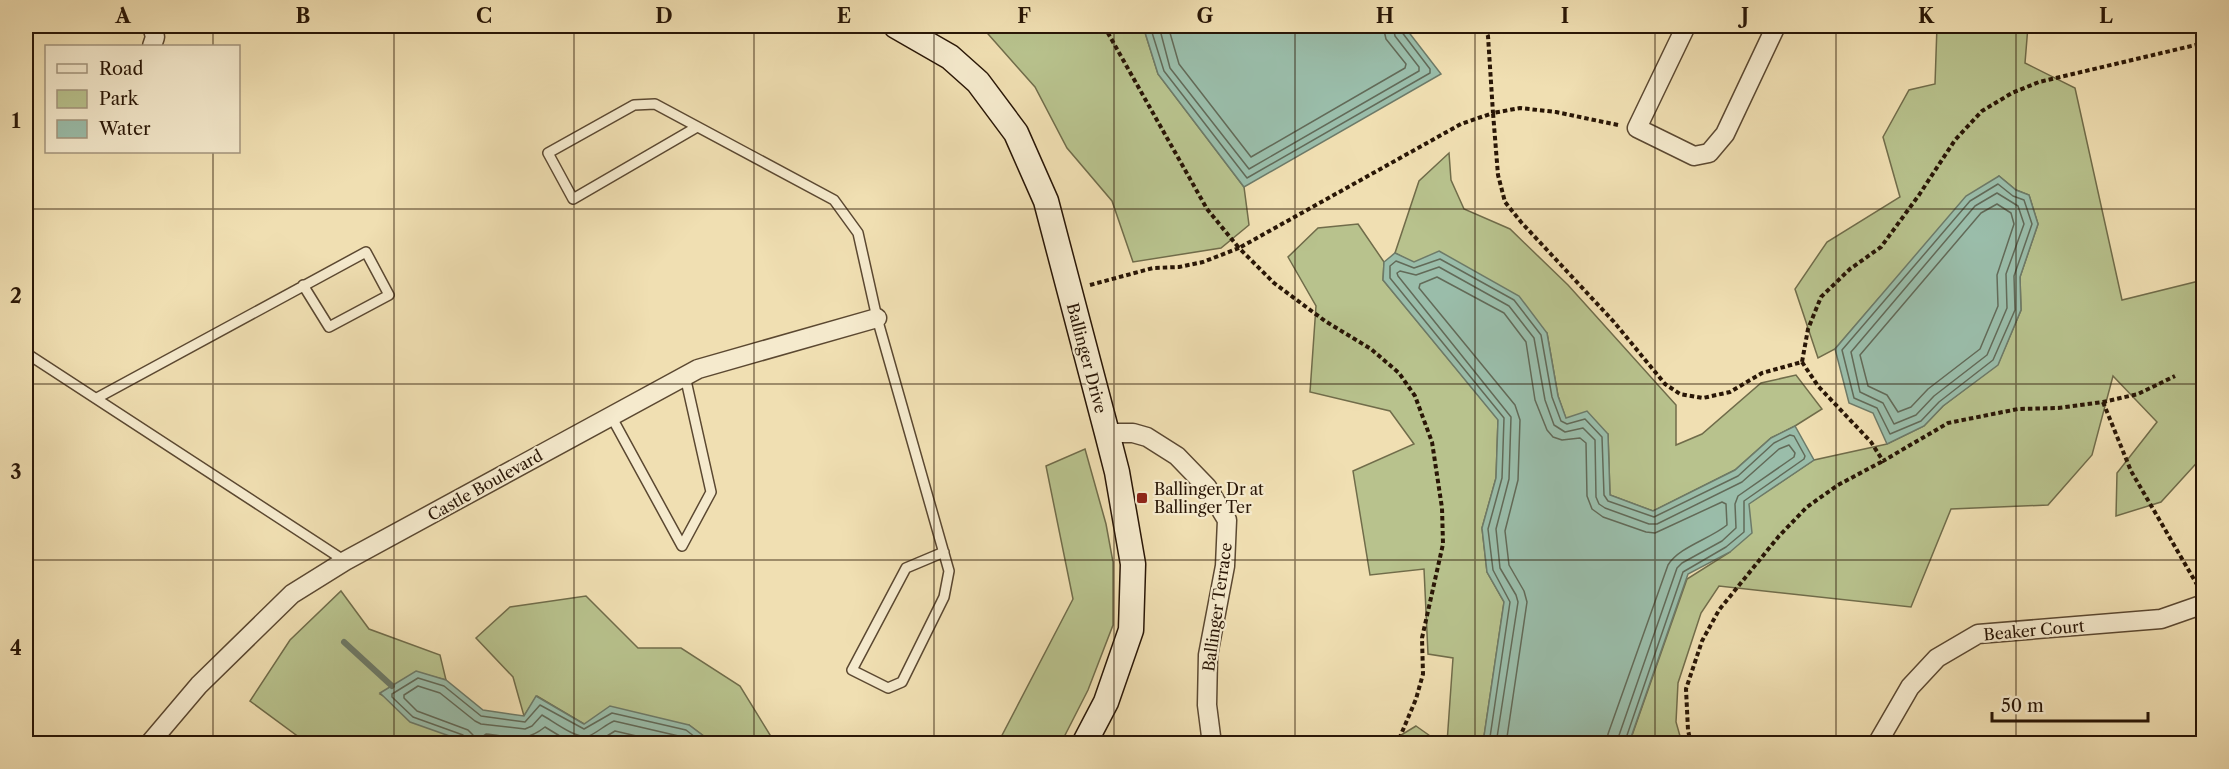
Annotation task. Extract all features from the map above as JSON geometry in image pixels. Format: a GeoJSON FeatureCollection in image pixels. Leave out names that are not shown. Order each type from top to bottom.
{"type":"FeatureCollection","features":[{"type":"Feature","properties":{"kind":"street"},"geometry":{"type":"LineString","coordinates":[[152,26],[154,37],[152,45]]}},
{"type":"Feature","properties":{"kind":"street","name":"Ballinger Drive"},"geometry":{"type":"LineString","coordinates":[[896,26],[950,57],[978,82],[1016,133],[1046,201],[1107,433],[1117,472],[1133,564],[1131,630],[1106,702],[1084,744]]}},
{"type":"Feature","properties":{"kind":"street"},"geometry":{"type":"LineString","coordinates":[[1686,26],[1637,129],[1694,156],[1708,153],[1725,134],[1776,26]]}},
{"type":"Feature","properties":{"kind":"street","name":"Castle Boulevard"},"geometry":{"type":"LineString","coordinates":[[149,744],[200,685],[292,594],[345,561],[698,369],[877,318]]}},
{"type":"Feature","properties":{"kind":"street","name":"Ballinger Terrace"},"geometry":{"type":"LineString","coordinates":[[1107,433],[1147,437],[1177,456],[1207,487],[1227,520],[1226,566],[1208,655],[1207,705],[1212,744]]}},
{"type":"Feature","properties":{"kind":"street","name":"Beaker Court"},"geometry":{"type":"LineString","coordinates":[[1877,744],[1910,687],[1937,658],[1978,634],[2161,619],[2204,604]]}},
{"type":"Feature","properties":{"kind":"lane"},"geometry":{"type":"LineString","coordinates":[[697,127],[573,199],[548,153],[634,105],[655,104],[834,200],[858,233],[877,318],[944,552],[949,571],[944,597],[902,682],[888,688],[852,670],[906,568],[944,552]]}},
{"type":"Feature","properties":{"kind":"lane"},"geometry":{"type":"LineString","coordinates":[[98,398],[303,285],[366,252],[389,294],[329,327],[303,285]]}},
{"type":"Feature","properties":{"kind":"lane"},"geometry":{"type":"LineString","coordinates":[[26,353],[345,561]]}},
{"type":"Feature","properties":{"kind":"lane"},"geometry":{"type":"LineString","coordinates":[[611,416],[682,546],[711,492],[685,376]]}},
{"type":"Feature","properties":{"kind":"path"},"geometry":{"type":"LineString","coordinates":[[1104,26],[1207,209],[1239,248],[1274,283],[1325,321],[1371,349],[1399,373],[1415,396],[1432,442],[1442,508],[1443,544],[1422,638],[1423,674],[1416,699],[1397,744]]}},
{"type":"Feature","properties":{"kind":"path"},"geometry":{"type":"LineString","coordinates":[[1483,26],[1488,36],[1498,175],[1505,202],[1621,330],[1665,384],[1680,394],[1703,398],[1730,392],[1762,373],[1802,362]]}},
{"type":"Feature","properties":{"kind":"path"},"geometry":{"type":"LineString","coordinates":[[1883,461],[1871,442],[1818,386],[1802,362],[1808,329],[1821,297],[1850,269],[1881,247],[1955,140],[1982,111],[2012,93],[2039,82],[2204,44]]}},
{"type":"Feature","properties":{"kind":"path"},"geometry":{"type":"LineString","coordinates":[[1069,291],[1153,268],[1179,267],[1203,262],[1239,248],[1461,124],[1493,113],[1520,108],[1556,112],[1637,129]]}},
{"type":"Feature","properties":{"kind":"path"},"geometry":{"type":"LineString","coordinates":[[1691,744],[1686,689],[1702,641],[1719,610],[1779,536],[1808,507],[1838,485],[1948,423],[2018,410],[2103,402],[2138,394],[2175,375]]}},
{"type":"Feature","properties":{"kind":"path"},"geometry":{"type":"LineString","coordinates":[[2103,402],[2131,471],[2204,596]]}},
{"type":"Feature","properties":{"kind":"green space"},"geometry":{"type":"Polygon","coordinates":[[[981,26],[1143,26],[1158,74],[1244,187],[1249,225],[1221,248],[1133,262],[1112,201],[1067,148],[1035,87],[981,26]]]}},
{"type":"Feature","properties":{"kind":"green space"},"geometry":{"type":"Polygon","coordinates":[[[1937,26],[2028,26],[2025,63],[2075,88],[2122,300],[2203,280],[2203,456],[2161,502],[2116,516],[2117,473],[2157,422],[2113,376],[2092,455],[2048,505],[1951,509],[1911,607],[1719,586],[1701,613],[1678,683],[1676,722],[1682,743],[1629,744],[1687,579],[1730,552],[1748,504],[1814,460],[1887,444],[1924,426],[1943,406],[1998,364],[2021,310],[2020,277],[2038,224],[2029,195],[2016,190],[1999,176],[1879,298],[1835,349],[1818,358],[1795,289],[1827,242],[1900,197],[1883,137],[1909,90],[1935,84],[1937,26]]]}},
{"type":"Feature","properties":{"kind":"green space"},"geometry":{"type":"Polygon","coordinates":[[[1449,153],[1451,180],[1464,209],[1510,229],[1568,285],[1676,405],[1676,445],[1702,434],[1761,383],[1796,375],[1822,409],[1771,438],[1735,470],[1653,511],[1610,495],[1608,434],[1566,419],[1558,396],[1547,333],[1395,253],[1419,181],[1449,153]]]}},
{"type":"Feature","properties":{"kind":"green space"},"geometry":{"type":"Polygon","coordinates":[[[1358,224],[1384,262],[1383,280],[1498,419],[1496,478],[1482,528],[1487,572],[1504,602],[1483,743],[1447,743],[1453,658],[1428,654],[1424,569],[1370,575],[1353,471],[1414,444],[1390,411],[1310,392],[1316,306],[1288,257],[1318,228],[1358,224]]]}},
{"type":"Feature","properties":{"kind":"green space"},"geometry":{"type":"Polygon","coordinates":[[[1085,449],[1106,524],[1113,562],[1113,625],[1088,690],[1061,743],[998,743],[1073,599],[1046,466],[1085,449]]]}},
{"type":"Feature","properties":{"kind":"green space"},"geometry":{"type":"Polygon","coordinates":[[[341,591],[369,629],[440,655],[446,680],[416,672],[380,694],[462,741],[472,743],[307,743],[250,701],[290,640],[341,591]]]}},
{"type":"Feature","properties":{"kind":"green space"},"geometry":{"type":"Polygon","coordinates":[[[586,596],[638,648],[681,648],[740,686],[775,743],[713,743],[689,725],[584,724],[537,696],[524,716],[513,677],[476,638],[510,607],[586,596]]]}},
{"type":"Feature","properties":{"kind":"green space"},"geometry":{"type":"Polygon","coordinates":[[[1416,726],[1440,743],[1388,743],[1416,726]]]}},
{"type":"Feature","properties":{"kind":"water"},"geometry":{"type":"Polygon","coordinates":[[[1143,26],[1404,26],[1441,74],[1244,187],[1158,74],[1143,26]]]}},
{"type":"Feature","properties":{"kind":"water"},"geometry":{"type":"Polygon","coordinates":[[[1999,176],[2016,190],[2029,195],[2038,224],[2020,277],[2021,310],[1998,365],[1943,406],[1924,426],[1887,444],[1873,413],[1849,403],[1835,349],[1966,196],[1999,176]]]}},
{"type":"Feature","properties":{"kind":"water"},"geometry":{"type":"Polygon","coordinates":[[[1439,251],[1519,296],[1547,333],[1558,396],[1566,418],[1587,411],[1608,434],[1610,495],[1653,511],[1735,470],[1771,438],[1795,426],[1814,460],[1749,504],[1752,533],[1730,552],[1688,574],[1629,743],[1483,743],[1504,602],[1487,572],[1482,528],[1496,478],[1498,420],[1383,280],[1384,262],[1395,253],[1414,262],[1439,251]]]}},
{"type":"Feature","properties":{"kind":"water"},"geometry":{"type":"Polygon","coordinates":[[[416,671],[446,680],[483,710],[524,716],[536,696],[584,724],[610,706],[689,725],[713,743],[472,744],[410,722],[380,693],[416,671]]]}},
{"type":"Feature","properties":{"kind":"waterway"},"geometry":{"type":"LineString","coordinates":[[344,642],[392,686]]}},
{"type":"Feature","properties":{"kind":"place","name":"Ballinger Dr at Ballinger Ter"},"geometry":{"type":"Point","coordinates":[1142,498]}}]}
